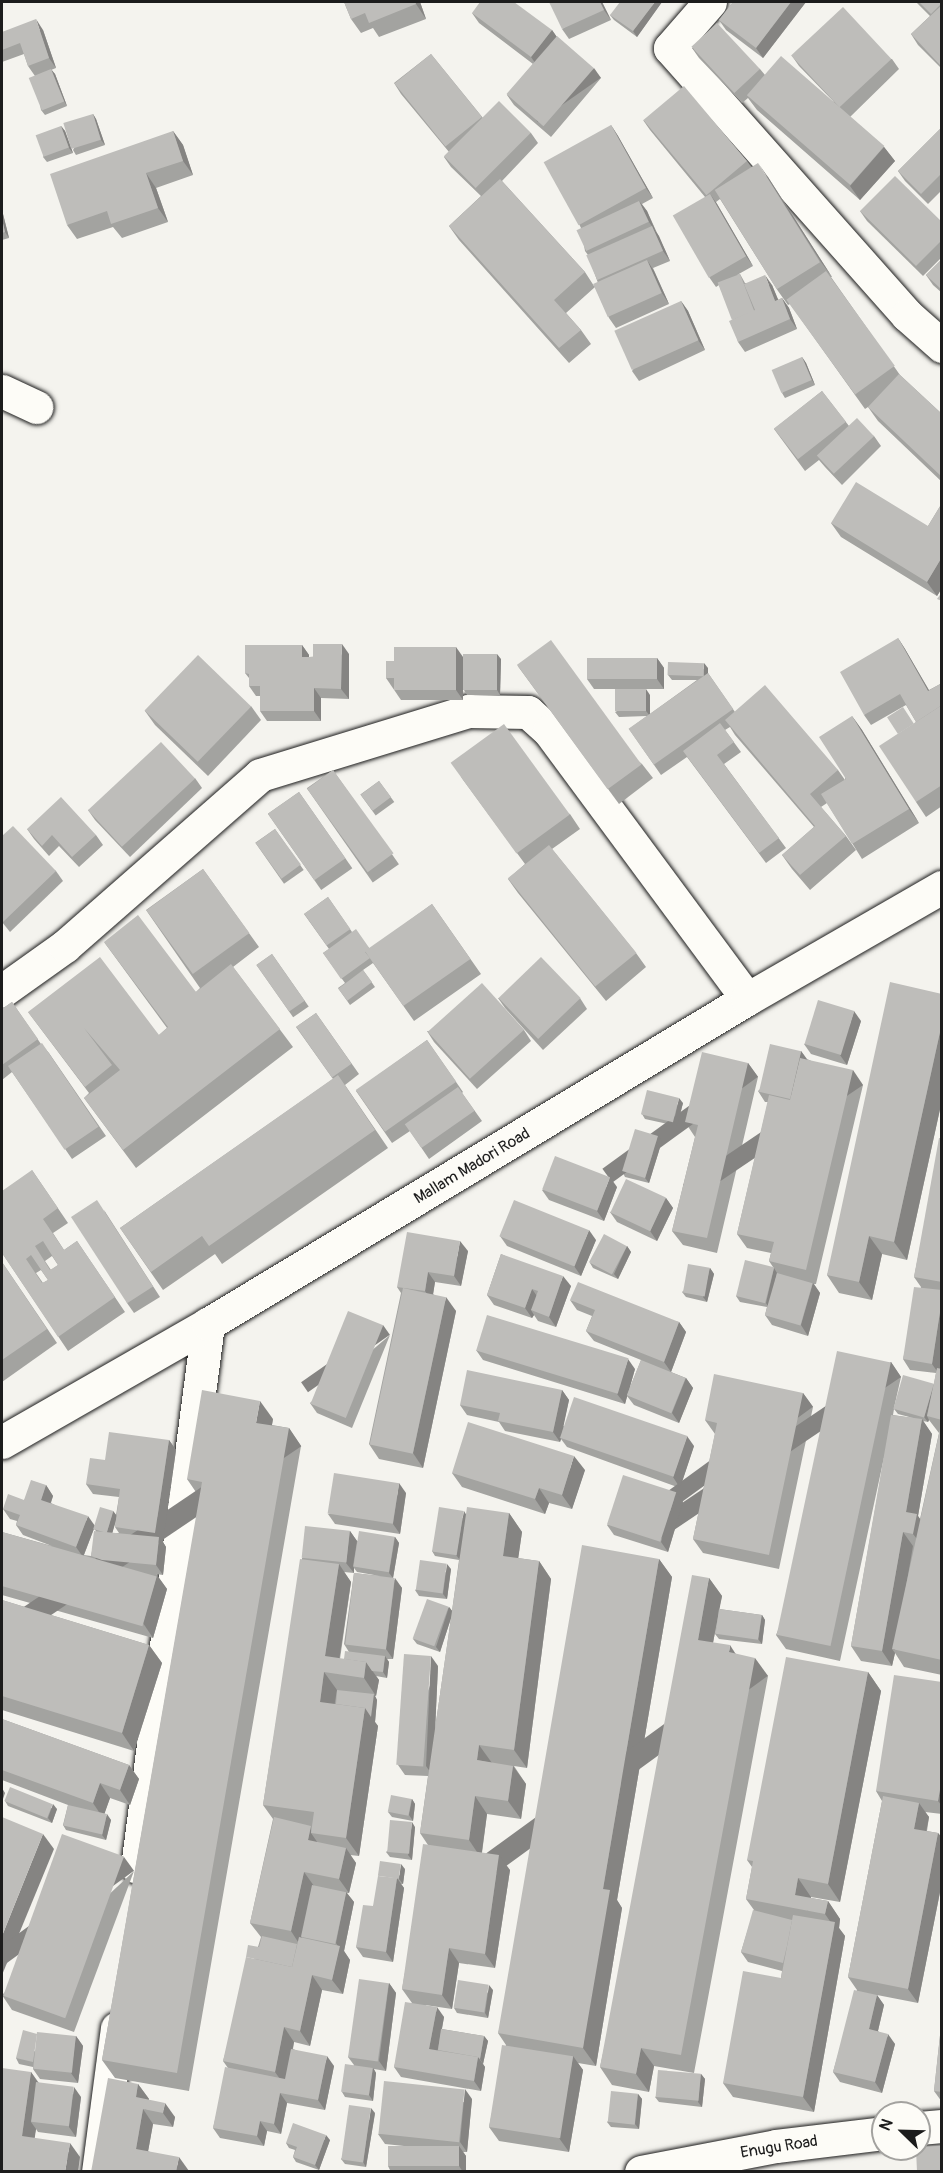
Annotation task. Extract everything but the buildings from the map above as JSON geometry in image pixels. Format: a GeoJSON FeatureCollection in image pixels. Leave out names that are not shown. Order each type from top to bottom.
{"type":"FeatureCollection","features":[{"type":"Feature","properties":{"kind":"street"},"geometry":{"type":"LineString","coordinates":[[710,2],[670,48],[907,315],[942,346]]}},
{"type":"Feature","properties":{"kind":"street"},"geometry":{"type":"LineString","coordinates":[[2,391],[37,407]]}},
{"type":"Feature","properties":{"kind":"street"},"geometry":{"type":"LineString","coordinates":[[2,991],[65,946],[260,775],[468,711],[528,712],[549,731],[747,999]]}},
{"type":"Feature","properties":{"kind":"street","name":"Mallam Madori Road"},"geometry":{"type":"LineString","coordinates":[[2,1443],[208,1324],[747,999],[942,887]]}},
{"type":"Feature","properties":{"kind":"street"},"geometry":{"type":"LineString","coordinates":[[133,1901],[208,1324]]}},
{"type":"Feature","properties":{"kind":"street"},"geometry":{"type":"LineString","coordinates":[[98,2172],[121,1995]]}},
{"type":"Feature","properties":{"kind":"street","name":"Enugu Road"},"geometry":{"type":"LineString","coordinates":[[641,2172],[776,2146],[871,2134]]}}]}
